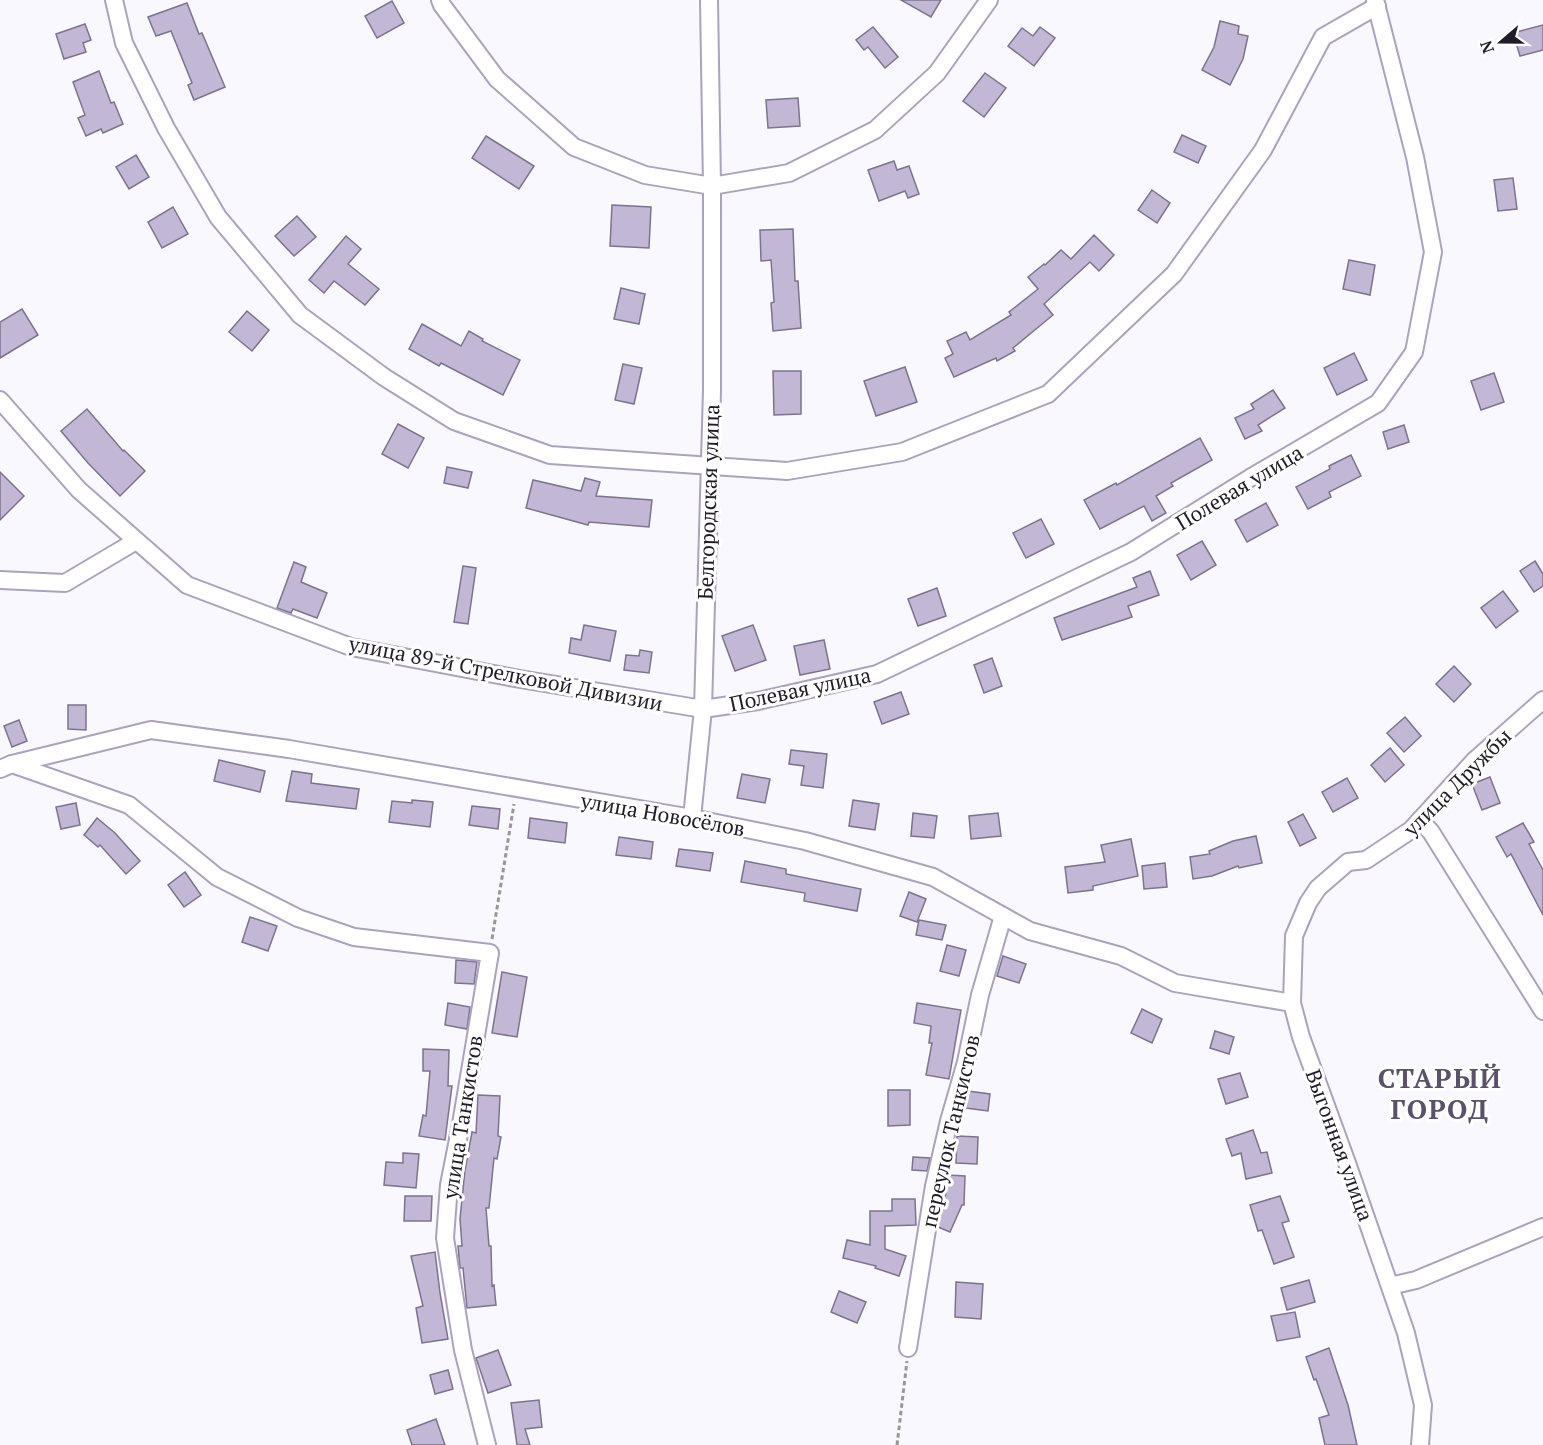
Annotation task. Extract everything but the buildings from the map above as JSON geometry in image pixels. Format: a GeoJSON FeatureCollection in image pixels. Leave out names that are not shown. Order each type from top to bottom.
{"type":"FeatureCollection","features":[{"type":"Feature","properties":{"kind":"street"},"geometry":{"type":"LineString","coordinates":[[114,0],[123,43],[166,128],[218,217],[300,315],[384,377],[454,421],[550,455],[652,460],[710,467],[787,471],[902,452],[1048,394],[1174,274],[1263,150],[1323,37],[1376,3]]}},
{"type":"Feature","properties":{"kind":"street"},"geometry":{"type":"LineString","coordinates":[[440,0],[497,79],[574,147],[645,175],[712,186],[789,173],[875,130],[937,73],[989,0]]}},
{"type":"Feature","properties":{"kind":"street","name":"Белгородская улица"},"geometry":{"type":"LineString","coordinates":[[692,818],[703,709],[712,390],[709,0]]}},
{"type":"Feature","properties":{"kind":"street","name":"Полевая улица"},"geometry":{"type":"LineString","coordinates":[[703,709],[758,701],[877,674],[1131,552],[1250,478],[1378,403],[1414,352],[1433,252],[1415,157],[1376,3]]}},
{"type":"Feature","properties":{"kind":"street","name":"улица 89-й Стрелковой Дивизии"},"geometry":{"type":"LineString","coordinates":[[0,400],[79,490],[186,585],[351,647],[520,679],[703,709]]}},
{"type":"Feature","properties":{"kind":"street"},"geometry":{"type":"LineString","coordinates":[[0,580],[65,583],[136,541]]}},
{"type":"Feature","properties":{"kind":"street","name":"улица Дружбы"},"geometry":{"type":"LineString","coordinates":[[1292,1003],[1294,936],[1308,903],[1318,888],[1348,862],[1366,860],[1401,838],[1475,760],[1543,700]]}},
{"type":"Feature","properties":{"kind":"street","name":"улица Новосёлов"},"geometry":{"type":"LineString","coordinates":[[6,767],[151,730],[289,749],[692,818],[805,841],[933,877],[1030,931],[1121,956],[1175,983],[1292,1003]]}},
{"type":"Feature","properties":{"kind":"street"},"geometry":{"type":"LineString","coordinates":[[6,767],[129,806],[217,878],[298,918],[354,937],[490,953]]}},
{"type":"Feature","properties":{"kind":"street"},"geometry":{"type":"LineString","coordinates":[[1420,820],[1431,832],[1543,1011]]}},
{"type":"Feature","properties":{"kind":"street","name":"переулок Танкистов"},"geometry":{"type":"LineString","coordinates":[[909,1348],[934,1186],[966,1062],[980,995],[1003,916]]}},
{"type":"Feature","properties":{"kind":"street","name":"улица Танкистов"},"geometry":{"type":"LineString","coordinates":[[487,1445],[462,1350],[445,1238],[449,1185],[490,953]]}},
{"type":"Feature","properties":{"kind":"street","name":"Выгонная улица"},"geometry":{"type":"LineString","coordinates":[[1292,1003],[1301,1037],[1406,1333],[1423,1405],[1420,1445]]}},
{"type":"Feature","properties":{"kind":"street"},"geometry":{"type":"LineString","coordinates":[[1390,1286],[1416,1280],[1543,1227]]}},
{"type":"Feature","properties":{"kind":"path"},"geometry":{"type":"LineString","coordinates":[[490,953],[516,788]]}},
{"type":"Feature","properties":{"kind":"path"},"geometry":{"type":"LineString","coordinates":[[897,1445],[909,1348]]}},
{"type":"Feature","properties":{"kind":"district","name":"СТАРЫЙ ГОРОД"},"geometry":{"type":"Point","coordinates":[1440,1094]}}]}
